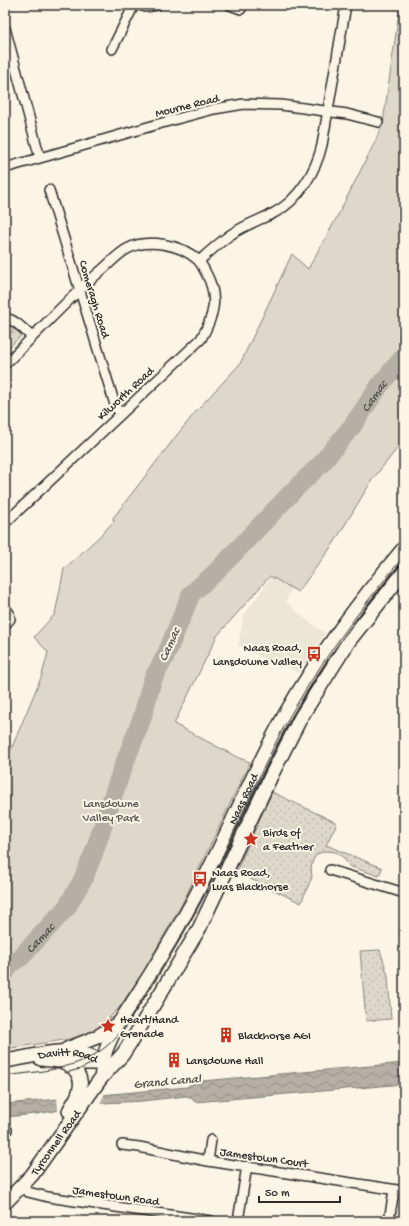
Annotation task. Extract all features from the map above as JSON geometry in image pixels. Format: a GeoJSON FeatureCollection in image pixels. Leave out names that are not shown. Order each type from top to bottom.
{"type":"FeatureCollection","features":[{"type":"Feature","properties":{"kind":"main road","name":"Naas Road"},"geometry":{"type":"LineString","coordinates":[[102,1072],[107,1046],[120,1021],[163,955],[188,911],[206,877],[273,737],[307,676],[366,594],[404,548]]}},
{"type":"Feature","properties":{"kind":"main road","name":"Naas Road"},"geometry":{"type":"LineString","coordinates":[[102,1072],[113,1060],[123,1054],[163,991],[199,929],[272,774],[301,717],[352,637],[404,572]]}},
{"type":"Feature","properties":{"kind":"main road"},"geometry":{"type":"LineString","coordinates":[[60,1057],[97,1037],[120,1021]]}},
{"type":"Feature","properties":{"kind":"main road","name":"Davitt Road"},"geometry":{"type":"LineString","coordinates":[[5,1061],[32,1057],[60,1057],[81,1053],[102,1072]]}},
{"type":"Feature","properties":{"kind":"main road","name":"Davitt Road"},"geometry":{"type":"LineString","coordinates":[[60,1057],[77,1073],[84,1094]]}},
{"type":"Feature","properties":{"kind":"main road","name":"Tyrconnell Road"},"geometry":{"type":"LineString","coordinates":[[5,1203],[32,1175],[68,1125],[84,1094],[102,1072]]}},
{"type":"Feature","properties":{"kind":"street"},"geometry":{"type":"LineString","coordinates":[[112,49],[134,5]]}},
{"type":"Feature","properties":{"kind":"street"},"geometry":{"type":"LineString","coordinates":[[139,5],[146,7],[157,5]]}},
{"type":"Feature","properties":{"kind":"street"},"geometry":{"type":"LineString","coordinates":[[230,5],[241,9]]}},
{"type":"Feature","properties":{"kind":"street"},"geometry":{"type":"LineString","coordinates":[[199,261],[230,235],[275,212],[288,202],[299,191],[310,175],[318,160],[346,5]]}},
{"type":"Feature","properties":{"kind":"street"},"geometry":{"type":"LineString","coordinates":[[5,28],[40,158]]}},
{"type":"Feature","properties":{"kind":"street","name":"Mourne Road"},"geometry":{"type":"LineString","coordinates":[[5,168],[169,121],[214,109],[244,104],[281,105],[328,111],[378,122]]}},
{"type":"Feature","properties":{"kind":"street","name":"Comeragh Road"},"geometry":{"type":"LineString","coordinates":[[49,190],[116,408],[121,413]]}},
{"type":"Feature","properties":{"kind":"street","name":"Kilworth Road"},"geometry":{"type":"LineString","coordinates":[[5,364],[79,291],[126,250],[135,246],[154,243],[163,244],[182,250],[199,261],[210,282],[214,306],[207,329],[201,338],[5,523]]}},
{"type":"Feature","properties":{"kind":"street"},"geometry":{"type":"LineString","coordinates":[[5,318],[19,326],[32,337]]}},
{"type":"Feature","properties":{"kind":"street"},"geometry":{"type":"LineString","coordinates":[[5,608],[9,613],[10,619],[5,626]]}},
{"type":"Feature","properties":{"kind":"street"},"geometry":{"type":"LineString","coordinates":[[330,870],[404,893]]}},
{"type":"Feature","properties":{"kind":"street"},"geometry":{"type":"LineString","coordinates":[[208,1161],[211,1140]]}},
{"type":"Feature","properties":{"kind":"street","name":"Jamestown Court"},"geometry":{"type":"LineString","coordinates":[[122,1145],[139,1146],[208,1161],[404,1191]]}},
{"type":"Feature","properties":{"kind":"street"},"geometry":{"type":"LineString","coordinates":[[238,1221],[247,1166]]}},
{"type":"Feature","properties":{"kind":"street","name":"Jamestown Road"},"geometry":{"type":"LineString","coordinates":[[21,1186],[28,1192],[48,1197],[210,1221]]}},
{"type":"Feature","properties":{"kind":"street"},"geometry":{"type":"LineString","coordinates":[[389,1221],[394,1190]]}},
{"type":"Feature","properties":{"kind":"shaded area"},"geometry":{"type":"Polygon","coordinates":[[[272,576],[293,586],[286,601],[305,619],[325,633],[299,673],[283,665],[281,668],[238,645],[244,615],[272,576]]]}},
{"type":"Feature","properties":{"kind":"green space","name":"Lansdowne Valley Park"},"geometry":{"type":"Polygon","coordinates":[[[400,5],[404,5],[404,440],[372,480],[334,543],[298,592],[270,576],[217,636],[174,724],[239,758],[250,762],[182,904],[143,972],[119,1008],[99,1028],[83,1036],[5,1049],[5,764],[42,675],[48,652],[34,637],[55,614],[64,569],[114,521],[113,518],[177,435],[198,409],[240,364],[292,254],[308,269],[337,217],[383,123],[400,5]]]}},
{"type":"Feature","properties":{"kind":"green space"},"geometry":{"type":"Polygon","coordinates":[[[14,326],[22,332],[22,335],[5,351],[5,331],[12,332],[14,326]]]}},
{"type":"Feature","properties":{"kind":"green space"},"geometry":{"type":"Polygon","coordinates":[[[272,792],[337,823],[326,845],[382,868],[379,876],[349,866],[344,858],[336,852],[326,851],[317,854],[313,860],[311,868],[312,877],[301,903],[236,872],[272,792]]]}},
{"type":"Feature","properties":{"kind":"green space"},"geometry":{"type":"Polygon","coordinates":[[[380,950],[388,976],[391,1019],[366,1021],[360,951],[380,950]]]}},
{"type":"Feature","properties":{"kind":"water"},"geometry":{"type":"Polygon","coordinates":[[[404,1063],[404,1084],[195,1102],[190,1097],[186,1096],[143,1101],[103,1103],[36,1114],[5,1117],[5,1104],[187,1087],[191,1082],[404,1063]]]}},
{"type":"Feature","properties":{"kind":"pier"},"geometry":{"type":"Polygon","coordinates":[[[105,1093],[99,1106],[58,1112],[57,1097],[105,1093]]]}},
{"type":"Feature","properties":{"kind":"waterway","name":"Camac"},"geometry":{"type":"LineString","coordinates":[[5,973],[11,963],[21,957],[67,907],[83,879],[142,718],[152,681],[166,655],[191,594],[217,571],[294,490],[321,464],[353,425],[380,385],[404,356]]}},
{"type":"Feature","properties":{"kind":"tram line"},"geometry":{"type":"LineString","coordinates":[[5,1076],[46,1071],[85,1060],[108,1045],[120,1033],[184,931],[216,870],[279,736],[306,688],[369,599],[404,556]]}},
{"type":"Feature","properties":{"kind":"tram line"},"geometry":{"type":"LineString","coordinates":[[65,1073],[80,1069],[93,1063]]}},
{"type":"Feature","properties":{"kind":"place","name":"Naas Road, Lansdowne Valley"},"geometry":{"type":"Point","coordinates":[314,654]}},
{"type":"Feature","properties":{"kind":"place","name":"Birds of a Feather"},"geometry":{"type":"Point","coordinates":[251,839]}},
{"type":"Feature","properties":{"kind":"place","name":"Naas Road, Luas Blackhorse"},"geometry":{"type":"Point","coordinates":[200,879]}},
{"type":"Feature","properties":{"kind":"place","name":"Heart/Hand Grenade"},"geometry":{"type":"Point","coordinates":[108,1026]}},
{"type":"Feature","properties":{"kind":"place","name":"Blackhorse AGI"},"geometry":{"type":"Point","coordinates":[226,1035]}},
{"type":"Feature","properties":{"kind":"place","name":"Lansdowne Hall"},"geometry":{"type":"Point","coordinates":[174,1060]}},
{"type":"Feature","properties":{"kind":"water label","name":"Grand Canal"},"geometry":{"type":"Point","coordinates":[167,1080]}}]}
